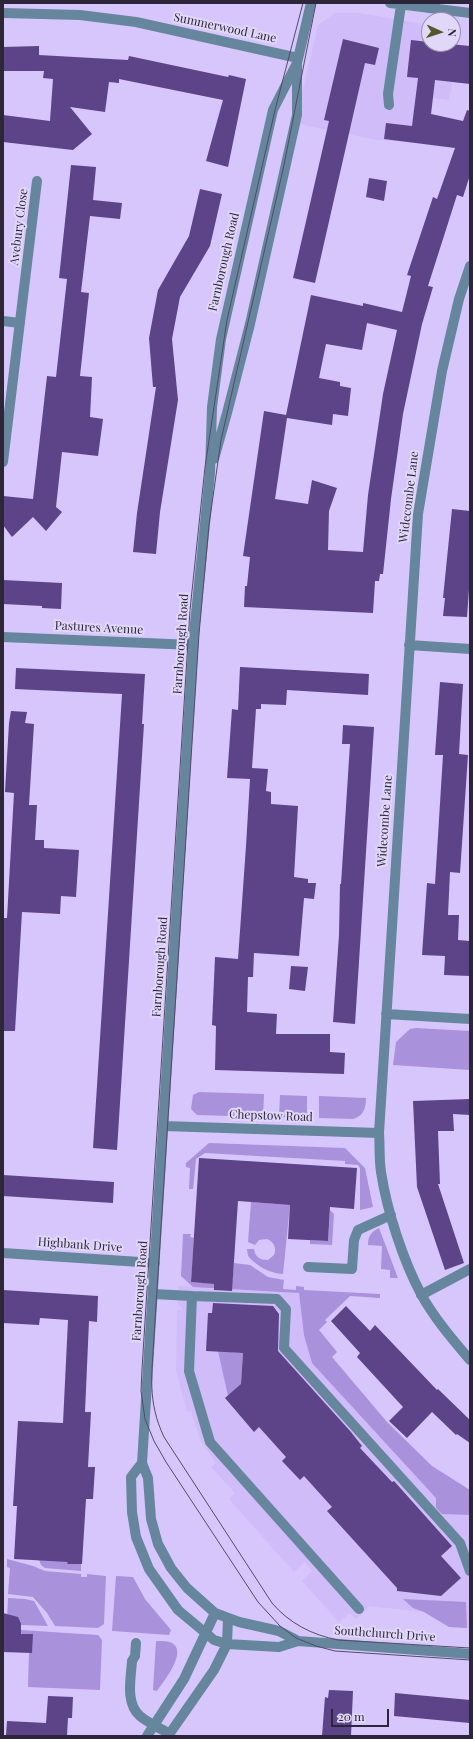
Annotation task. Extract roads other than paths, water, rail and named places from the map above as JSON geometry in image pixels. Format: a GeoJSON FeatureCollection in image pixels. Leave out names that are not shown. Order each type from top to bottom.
{"type":"FeatureCollection","features":[{"type":"Feature","properties":{"kind":"street","name":"Farnborough Road"},"geometry":{"type":"LineString","coordinates":[[210,473],[250,324],[296,115],[297,60],[310,3]]}},
{"type":"Feature","properties":{"kind":"street"},"geometry":{"type":"LineString","coordinates":[[390,3],[469,10]]}},
{"type":"Feature","properties":{"kind":"street"},"geometry":{"type":"LineString","coordinates":[[388,105],[388,94],[401,5]]}},
{"type":"Feature","properties":{"kind":"street","name":"Summerwood Lane"},"geometry":{"type":"LineString","coordinates":[[3,13],[80,15],[136,22],[297,60]]}},
{"type":"Feature","properties":{"kind":"street","name":"Farnborough Road"},"geometry":{"type":"LineString","coordinates":[[259,1627],[215,1613],[187,1588],[171,1568],[158,1544],[151,1519],[148,1478],[142,1464],[193,646],[210,473],[212,407],[220,339],[273,110],[297,60]]}},
{"type":"Feature","properties":{"kind":"street","name":"Avebury Close"},"geometry":{"type":"LineString","coordinates":[[3,462],[38,181]]}},
{"type":"Feature","properties":{"kind":"street","name":"Widecombe Lane"},"geometry":{"type":"LineString","coordinates":[[470,266],[459,299],[442,371],[418,514],[379,1133],[381,1172],[391,1215],[404,1256],[421,1295],[450,1336],[470,1360]]}},
{"type":"Feature","properties":{"kind":"street"},"geometry":{"type":"LineString","coordinates":[[3,321],[20,323]]}},
{"type":"Feature","properties":{"kind":"street","name":"Pastures Avenue"},"geometry":{"type":"LineString","coordinates":[[3,637],[193,646]]}},
{"type":"Feature","properties":{"kind":"street"},"geometry":{"type":"LineString","coordinates":[[410,645],[470,649]]}},
{"type":"Feature","properties":{"kind":"street"},"geometry":{"type":"LineString","coordinates":[[386,1014],[470,1019]]}},
{"type":"Feature","properties":{"kind":"street","name":"Chepstow Road"},"geometry":{"type":"LineString","coordinates":[[163,1126],[379,1133]]}},
{"type":"Feature","properties":{"kind":"street"},"geometry":{"type":"LineString","coordinates":[[308,1267],[352,1269],[354,1240],[358,1230],[391,1215]]}},
{"type":"Feature","properties":{"kind":"street","name":"Highbank Drive"},"geometry":{"type":"LineString","coordinates":[[3,1253],[155,1263]]}},
{"type":"Feature","properties":{"kind":"street"},"geometry":{"type":"LineString","coordinates":[[421,1295],[470,1269]]}},
{"type":"Feature","properties":{"kind":"street"},"geometry":{"type":"LineString","coordinates":[[153,1294],[277,1298],[286,1309],[284,1348],[460,1543],[470,1571]]}},
{"type":"Feature","properties":{"kind":"street"},"geometry":{"type":"LineString","coordinates":[[192,1296],[189,1371],[209,1440],[305,1550],[359,1609]]}},
{"type":"Feature","properties":{"kind":"street"},"geometry":{"type":"LineString","coordinates":[[142,1464],[131,1477],[132,1512],[136,1537],[149,1569],[178,1610],[205,1634],[214,1640],[227,1644]]}},
{"type":"Feature","properties":{"kind":"street"},"geometry":{"type":"LineString","coordinates":[[147,1736],[184,1679],[215,1613]]}},
{"type":"Feature","properties":{"kind":"street"},"geometry":{"type":"LineString","coordinates":[[136,1643],[135,1656],[132,1661],[130,1694],[132,1702],[138,1715],[155,1724],[169,1735],[214,1670],[227,1644],[228,1618]]}},
{"type":"Feature","properties":{"kind":"street","name":"Southchurch Drive"},"geometry":{"type":"LineString","coordinates":[[259,1627],[279,1631],[298,1641]]}},
{"type":"Feature","properties":{"kind":"street","name":"Southchurch Drive"},"geometry":{"type":"LineString","coordinates":[[227,1644],[279,1647],[298,1641],[470,1654]]}},
{"type":"Feature","properties":{"kind":"tram line"},"geometry":{"type":"LineString","coordinates":[[303,3],[275,110],[227,320],[205,467],[190,610],[141,1391],[145,1419],[154,1441],[166,1462],[258,1602],[280,1626],[296,1638],[316,1646],[335,1651],[470,1660]]}},
{"type":"Feature","properties":{"kind":"tram line"},"geometry":{"type":"LineString","coordinates":[[316,3],[284,165],[221,440],[209,525],[199,634],[152,1363],[153,1399],[155,1411],[164,1437],[272,1603],[286,1617],[319,1635],[338,1640],[470,1648]]}}]}
